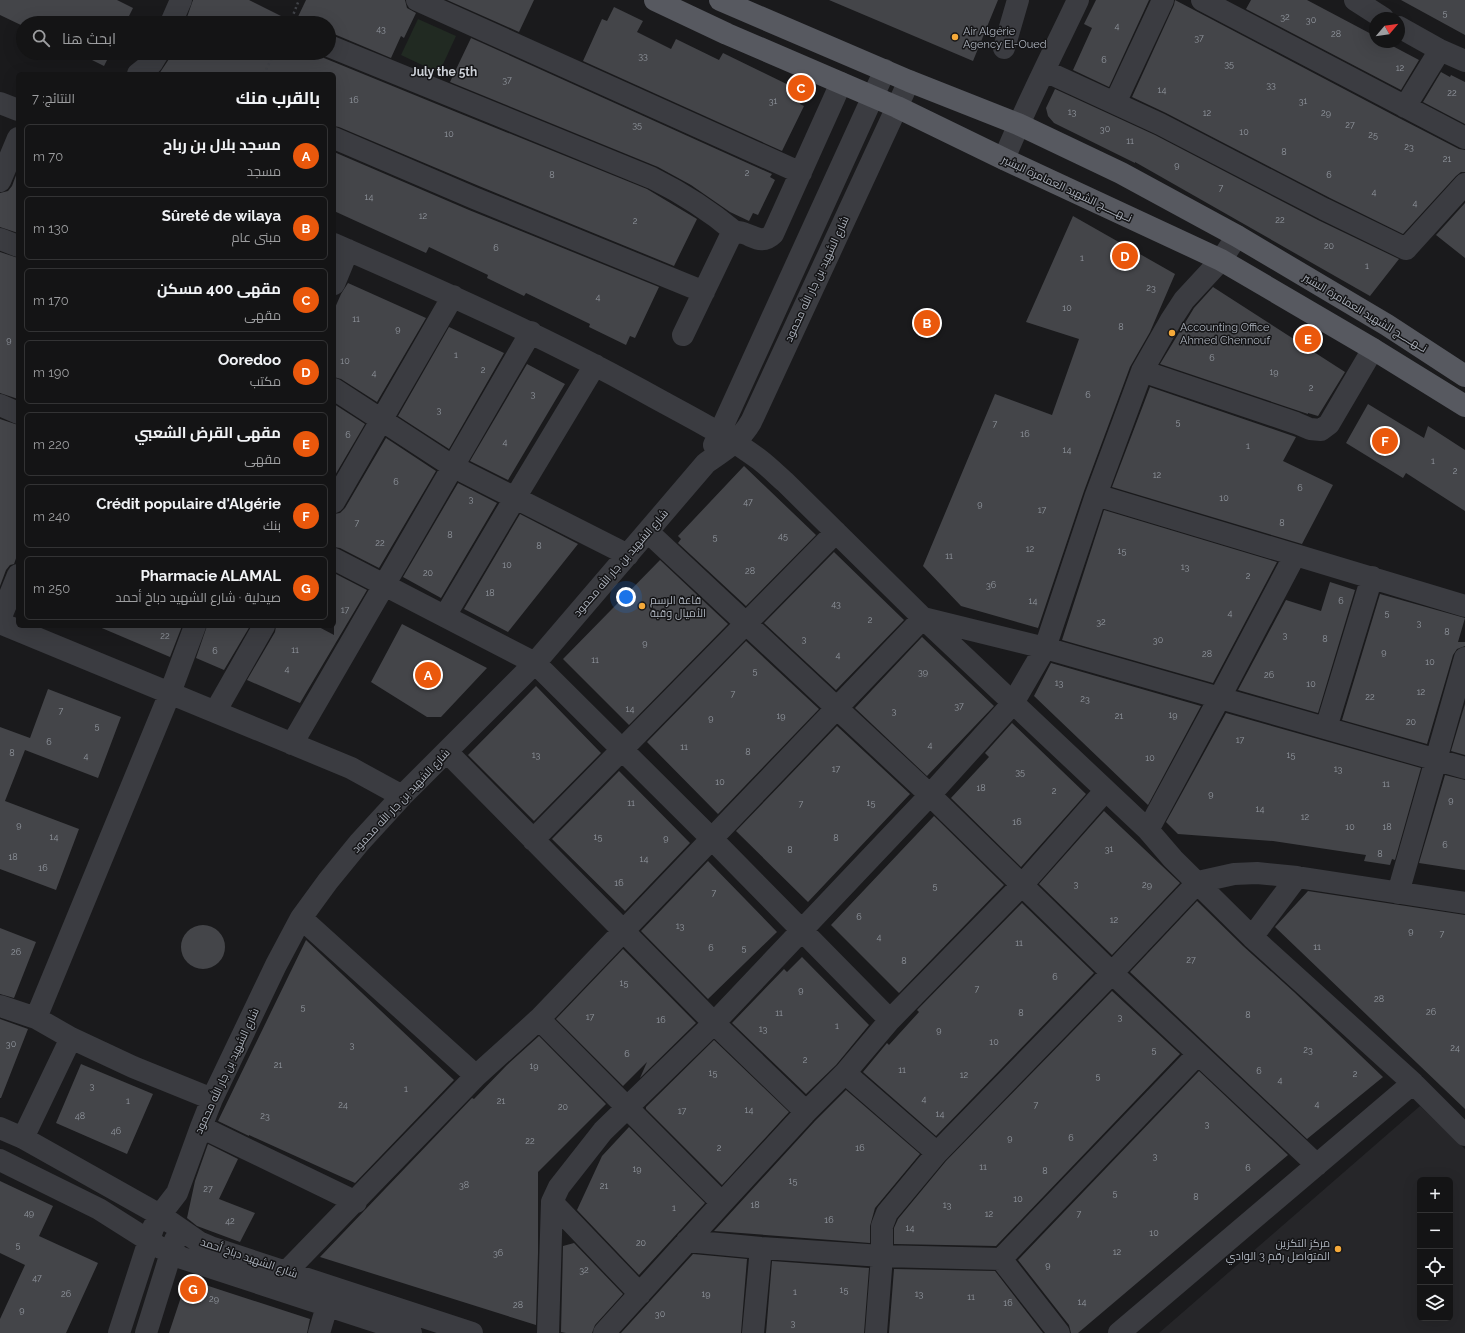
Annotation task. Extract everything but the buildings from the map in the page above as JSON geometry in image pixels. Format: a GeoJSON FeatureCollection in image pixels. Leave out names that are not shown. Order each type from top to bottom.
{"type":"FeatureCollection","features":[{"type":"Feature","properties":{"kind":"main road","name":"نــهـــــج الشهيد العمامرة البشير"},"geometry":{"type":"LineString","coordinates":[[655,0],[727,34],[897,107],[1004,159],[1221,260],[1373,349],[1465,406]]}},
{"type":"Feature","properties":{"kind":"main road","name":"نــهـــــج الشهيد العمامرة البشير"},"geometry":{"type":"LineString","coordinates":[[720,0],[909,81],[1018,124],[1121,173],[1237,236],[1387,325],[1465,376]]}},
{"type":"Feature","properties":{"kind":"street"},"geometry":{"type":"LineString","coordinates":[[417,0],[801,173]]}},
{"type":"Feature","properties":{"kind":"street"},"geometry":{"type":"LineString","coordinates":[[1004,48],[1018,0]]}},
{"type":"Feature","properties":{"kind":"street"},"geometry":{"type":"LineString","coordinates":[[1004,159],[1018,124],[1045,71],[1078,0]]}},
{"type":"Feature","properties":{"kind":"street"},"geometry":{"type":"LineString","coordinates":[[1115,103],[1163,0]]}},
{"type":"Feature","properties":{"kind":"street"},"geometry":{"type":"LineString","coordinates":[[1202,0],[1239,8],[1406,107],[1465,138]]}},
{"type":"Feature","properties":{"kind":"street"},"geometry":{"type":"LineString","coordinates":[[1355,0],[1374,12]]}},
{"type":"Feature","properties":{"kind":"street"},"geometry":{"type":"LineString","coordinates":[[1405,31],[1440,50],[1465,61]]}},
{"type":"Feature","properties":{"kind":"street"},"geometry":{"type":"LineString","coordinates":[[336,49],[652,178],[695,202],[716,216],[734,232],[743,232],[758,240],[769,238],[776,229],[841,83]]}},
{"type":"Feature","properties":{"kind":"street"},"geometry":{"type":"LineString","coordinates":[[1406,107],[1440,50]]}},
{"type":"Feature","properties":{"kind":"street"},"geometry":{"type":"LineString","coordinates":[[141,72],[154,60]]}},
{"type":"Feature","properties":{"kind":"street"},"geometry":{"type":"LineString","coordinates":[[728,438],[885,70]]}},
{"type":"Feature","properties":{"kind":"street"},"geometry":{"type":"LineString","coordinates":[[1045,71],[1160,124],[1318,206],[1406,249],[1465,184]]}},
{"type":"Feature","properties":{"kind":"street","name":"شارع الشهيد بن جار الله محمود"},"geometry":{"type":"LineString","coordinates":[[118,1333],[149,1240],[169,1221],[177,1193],[212,1099],[276,965],[302,918],[354,848],[402,796],[535,663],[728,438],[744,433],[751,422],[909,81]]}},
{"type":"Feature","properties":{"kind":"street"},"geometry":{"type":"LineString","coordinates":[[0,103],[16,109]]}},
{"type":"Feature","properties":{"kind":"street"},"geometry":{"type":"LineString","coordinates":[[336,139],[474,198],[704,292]]}},
{"type":"Feature","properties":{"kind":"street"},"geometry":{"type":"LineString","coordinates":[[0,181],[16,143]]}},
{"type":"Feature","properties":{"kind":"street"},"geometry":{"type":"LineString","coordinates":[[683,335],[728,239],[734,232]]}},
{"type":"Feature","properties":{"kind":"street"},"geometry":{"type":"LineString","coordinates":[[548,1333],[552,1202],[559,1187],[603,1131],[714,1023],[930,795],[1013,703],[1045,648],[1096,495],[1142,371],[1184,300],[1221,260],[1237,236]]}},
{"type":"Feature","properties":{"kind":"street"},"geometry":{"type":"LineString","coordinates":[[0,239],[16,245]]}},
{"type":"Feature","properties":{"kind":"street"},"geometry":{"type":"LineString","coordinates":[[336,273],[341,247],[531,332],[595,365],[728,438],[761,460],[923,618],[1148,830],[1173,859],[1252,937],[1413,1083],[1465,1135]]}},
{"type":"Feature","properties":{"kind":"street"},"geometry":{"type":"LineString","coordinates":[[336,499],[453,296]]}},
{"type":"Feature","properties":{"kind":"street"},"geometry":{"type":"LineString","coordinates":[[292,744],[531,332]]}},
{"type":"Feature","properties":{"kind":"street"},"geometry":{"type":"LineString","coordinates":[[1142,371],[1310,429],[1321,430],[1329,424],[1373,349]]}},
{"type":"Feature","properties":{"kind":"street"},"geometry":{"type":"LineString","coordinates":[[445,616],[514,498],[595,365]]}},
{"type":"Feature","properties":{"kind":"street"},"geometry":{"type":"LineString","coordinates":[[336,390],[452,466],[628,555]]}},
{"type":"Feature","properties":{"kind":"street"},"geometry":{"type":"LineString","coordinates":[[0,405],[16,412]]}},
{"type":"Feature","properties":{"kind":"street"},"geometry":{"type":"LineString","coordinates":[[1096,495],[1465,606]]}},
{"type":"Feature","properties":{"kind":"street"},"geometry":{"type":"LineString","coordinates":[[648,532],[930,795],[1112,973],[1317,1165]]}},
{"type":"Feature","properties":{"kind":"street"},"geometry":{"type":"LineString","coordinates":[[533,840],[836,532]]}},
{"type":"Feature","properties":{"kind":"street"},"geometry":{"type":"LineString","coordinates":[[1148,830],[1295,555]]}},
{"type":"Feature","properties":{"kind":"street"},"geometry":{"type":"LineString","coordinates":[[336,560],[535,663],[712,839],[890,1020]]}},
{"type":"Feature","properties":{"kind":"street"},"geometry":{"type":"LineString","coordinates":[[1326,728],[1372,577]]}},
{"type":"Feature","properties":{"kind":"street"},"geometry":{"type":"LineString","coordinates":[[0,619],[16,580]]}},
{"type":"Feature","properties":{"kind":"street"},"geometry":{"type":"LineString","coordinates":[[923,618],[1045,648],[1465,768]]}},
{"type":"Feature","properties":{"kind":"street"},"geometry":{"type":"LineString","coordinates":[[287,1271],[356,1202],[476,1076],[539,1018],[623,932],[923,618]]}},
{"type":"Feature","properties":{"kind":"street"},"geometry":{"type":"LineString","coordinates":[[0,623],[351,768],[402,796]]}},
{"type":"Feature","properties":{"kind":"street"},"geometry":{"type":"LineString","coordinates":[[36,1018],[170,694],[195,628]]}},
{"type":"Feature","properties":{"kind":"street"},"geometry":{"type":"LineString","coordinates":[[215,712],[263,628]]}},
{"type":"Feature","properties":{"kind":"street"},"geometry":{"type":"LineString","coordinates":[[1398,893],[1465,658]]}},
{"type":"Feature","properties":{"kind":"street"},"geometry":{"type":"LineString","coordinates":[[447,752],[623,932],[806,1112]]}},
{"type":"Feature","properties":{"kind":"street"},"geometry":{"type":"LineString","coordinates":[[604,1333],[806,1112],[845,1073],[890,1020],[1022,884],[1105,791]]}},
{"type":"Feature","properties":{"kind":"street"},"geometry":{"type":"LineString","coordinates":[[876,1333],[882,1256],[882,1226],[887,1213],[937,1154],[1198,882],[1234,874],[1257,873],[1296,877],[1465,903]]}},
{"type":"Feature","properties":{"kind":"street"},"geometry":{"type":"LineString","coordinates":[[1252,937],[1296,877]]}},
{"type":"Feature","properties":{"kind":"street"},"geometry":{"type":"LineString","coordinates":[[302,918],[476,1076]]}},
{"type":"Feature","properties":{"kind":"street"},"geometry":{"type":"LineString","coordinates":[[0,1006],[36,1018],[71,1038],[133,1067],[212,1099]]}},
{"type":"Feature","properties":{"kind":"street"},"geometry":{"type":"LineString","coordinates":[[539,1018],[722,1203]]}},
{"type":"Feature","properties":{"kind":"street"},"geometry":{"type":"LineString","coordinates":[[24,1138],[71,1038]]}},
{"type":"Feature","properties":{"kind":"street"},"geometry":{"type":"LineString","coordinates":[[687,1241],[761,1248],[882,1256],[1001,1259],[1198,1054]]}},
{"type":"Feature","properties":{"kind":"street"},"geometry":{"type":"LineString","coordinates":[[845,1073],[937,1154]]}},
{"type":"Feature","properties":{"kind":"street"},"geometry":{"type":"LineString","coordinates":[[1119,1333],[1413,1083]]}},
{"type":"Feature","properties":{"kind":"street"},"geometry":{"type":"LineString","coordinates":[[201,1126],[356,1202]]}},
{"type":"Feature","properties":{"kind":"street","name":"شارع الشهيد دباخ أحمد"},"geometry":{"type":"LineString","coordinates":[[0,1128],[24,1138],[169,1221],[199,1242],[213,1248],[287,1271],[472,1333]]}},
{"type":"Feature","properties":{"kind":"street","name":"شارع الشهيد دباخ أحمد"},"geometry":{"type":"LineString","coordinates":[[0,1160],[99,1209],[171,1253],[195,1263],[411,1333]]}},
{"type":"Feature","properties":{"kind":"street"},"geometry":{"type":"LineString","coordinates":[[552,1202],[640,1294]]}},
{"type":"Feature","properties":{"kind":"street","name":"شارع الشهيد بن جار الله محمود"},"geometry":{"type":"LineString","coordinates":[[146,1333],[175,1241],[169,1221]]}},
{"type":"Feature","properties":{"kind":"street"},"geometry":{"type":"LineString","coordinates":[[753,1333],[761,1248]]}},
{"type":"Feature","properties":{"kind":"street"},"geometry":{"type":"LineString","coordinates":[[1001,1259],[1059,1333]]}},
{"type":"Feature","properties":{"kind":"street"},"geometry":{"type":"LineString","coordinates":[[319,1333],[327,1306]]}},
{"type":"Feature","properties":{"kind":"path"},"geometry":{"type":"LineString","coordinates":[[293,16],[299,0]]}},
{"type":"Feature","properties":{"kind":"path"},"geometry":{"type":"LineString","coordinates":[[265,72],[271,60]]}},
{"type":"Feature","properties":{"kind":"shaded area"},"geometry":{"type":"Polygon","coordinates":[[[418,19],[456,36],[439,73],[401,55],[418,19]]]}},
{"type":"Feature","properties":{"kind":"shaded area","name":"مركز التكزين المتواصل رقم 3 الوادي"},"geometry":{"type":"Polygon","coordinates":[[[1420,1106],[1465,1149],[1465,1333],[1159,1333],[1420,1106]]]}},
{"type":"Feature","properties":{"kind":"place","name":"Air Algérie Agency El-Oued"},"geometry":{"type":"Point","coordinates":[955,37]}},
{"type":"Feature","properties":{"kind":"place","name":"مقهى 400 مسكن"},"geometry":{"type":"Point","coordinates":[801,88]}},
{"type":"Feature","properties":{"kind":"place","name":"Ooredoo"},"geometry":{"type":"Point","coordinates":[1125,256]}},
{"type":"Feature","properties":{"kind":"place","name":"Sûreté de wilaya"},"geometry":{"type":"Point","coordinates":[927,323]}},
{"type":"Feature","properties":{"kind":"place","name":"Accounting Office Ahmed Chennouf"},"geometry":{"type":"Point","coordinates":[1172,333]}},
{"type":"Feature","properties":{"kind":"place","name":"مقهى القرض الشعبي"},"geometry":{"type":"Point","coordinates":[1308,339]}},
{"type":"Feature","properties":{"kind":"place","name":"Crédit populaire d'Algérie"},"geometry":{"type":"Point","coordinates":[1385,441]}},
{"type":"Feature","properties":{"kind":"place","name":"قاعة الرسم الأميال وقبة"},"geometry":{"type":"Point","coordinates":[642,606]}},
{"type":"Feature","properties":{"kind":"place","name":"مسجد بلال بن رباح"},"geometry":{"type":"Point","coordinates":[428,675]}},
{"type":"Feature","properties":{"kind":"place","name":"مركز التكزين المتواصل رقم 3 الوادي"},"geometry":{"type":"Point","coordinates":[1338,1249]}},
{"type":"Feature","properties":{"kind":"place","name":"Pharmacie ALAMAL"},"geometry":{"type":"Point","coordinates":[193,1289]}},
{"type":"Feature","properties":{"kind":"district","name":"July the 5th"},"geometry":{"type":"Point","coordinates":[444,72]}}]}
